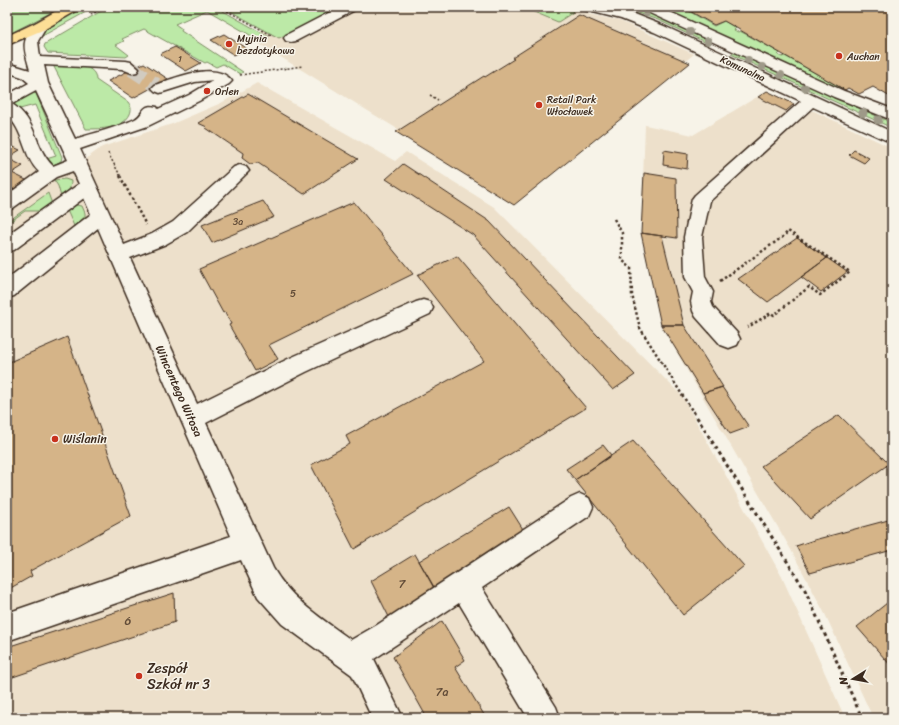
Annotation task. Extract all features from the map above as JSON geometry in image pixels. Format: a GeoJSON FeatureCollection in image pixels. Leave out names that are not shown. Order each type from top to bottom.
{"type":"FeatureCollection","features":[{"type":"Feature","properties":{"kind":"main road"},"geometry":{"type":"LineString","coordinates":[[7,41],[40,26],[73,7]]}},
{"type":"Feature","properties":{"kind":"street"},"geometry":{"type":"LineString","coordinates":[[291,38],[350,7]]}},
{"type":"Feature","properties":{"kind":"street","name":"Komunalna"},"geometry":{"type":"LineString","coordinates":[[590,7],[637,20],[892,138]]}},
{"type":"Feature","properties":{"kind":"street"},"geometry":{"type":"LineString","coordinates":[[648,7],[839,94],[892,115]]}},
{"type":"Feature","properties":{"kind":"street","name":"Wincentego Witosa"},"geometry":{"type":"LineString","coordinates":[[40,26],[33,34],[30,42],[30,48],[39,70],[40,82],[268,587],[292,614],[357,661]]}},
{"type":"Feature","properties":{"kind":"street"},"geometry":{"type":"LineString","coordinates":[[713,54],[727,43]]}},
{"type":"Feature","properties":{"kind":"street"},"geometry":{"type":"LineString","coordinates":[[36,61],[126,65],[132,69]]}},
{"type":"Feature","properties":{"kind":"street"},"geometry":{"type":"LineString","coordinates":[[7,67],[27,74],[40,82],[7,100]]}},
{"type":"Feature","properties":{"kind":"street"},"geometry":{"type":"LineString","coordinates":[[7,204],[99,136],[142,122],[194,98],[224,81],[222,78],[217,76],[208,75],[158,86],[154,105],[142,122]]}},
{"type":"Feature","properties":{"kind":"street"},"geometry":{"type":"LineString","coordinates":[[729,339],[703,311],[700,302],[703,292],[695,277],[693,237],[701,199],[812,100]]}},
{"type":"Feature","properties":{"kind":"street"},"geometry":{"type":"LineString","coordinates":[[7,108],[20,118],[42,168],[50,173]]}},
{"type":"Feature","properties":{"kind":"street"},"geometry":{"type":"LineString","coordinates":[[118,254],[154,241],[180,227],[240,171]]}},
{"type":"Feature","properties":{"kind":"street"},"geometry":{"type":"LineString","coordinates":[[7,245],[88,186]]}},
{"type":"Feature","properties":{"kind":"street"},"geometry":{"type":"LineString","coordinates":[[7,290],[101,216]]}},
{"type":"Feature","properties":{"kind":"street"},"geometry":{"type":"LineString","coordinates":[[192,418],[298,365],[423,308]]}},
{"type":"Feature","properties":{"kind":"street"},"geometry":{"type":"LineString","coordinates":[[388,718],[357,661],[464,585],[580,507]]}},
{"type":"Feature","properties":{"kind":"street"},"geometry":{"type":"LineString","coordinates":[[7,627],[248,544]]}},
{"type":"Feature","properties":{"kind":"street"},"geometry":{"type":"LineString","coordinates":[[464,585],[545,718]]}},
{"type":"Feature","properties":{"kind":"path"},"geometry":{"type":"LineString","coordinates":[[220,7],[273,36]]}},
{"type":"Feature","properties":{"kind":"path"},"geometry":{"type":"LineString","coordinates":[[233,76],[303,66]]}},
{"type":"Feature","properties":{"kind":"path"},"geometry":{"type":"LineString","coordinates":[[430,95],[438,100]]}},
{"type":"Feature","properties":{"kind":"path"},"geometry":{"type":"LineString","coordinates":[[99,136],[154,241]]}},
{"type":"Feature","properties":{"kind":"path"},"geometry":{"type":"LineString","coordinates":[[614,219],[620,225],[623,235],[622,260],[631,268],[632,295],[640,328],[805,590],[862,718]]}},
{"type":"Feature","properties":{"kind":"path"},"geometry":{"type":"LineString","coordinates":[[703,292],[784,236],[788,230],[850,272],[820,296],[809,287],[774,315],[771,313],[729,339]]}},
{"type":"Feature","properties":{"kind":"shaded area"},"geometry":{"type":"Polygon","coordinates":[[[228,7],[558,7],[620,21],[694,54],[516,202],[248,37],[267,28],[228,7]]]}},
{"type":"Feature","properties":{"kind":"shaded area"},"geometry":{"type":"Polygon","coordinates":[[[257,83],[395,161],[406,152],[494,207],[682,396],[782,577],[845,718],[7,718],[7,113],[20,122],[37,175],[82,168],[87,158],[102,147],[172,124],[221,103],[257,83]]]}},
{"type":"Feature","properties":{"kind":"shaded area"},"geometry":{"type":"Polygon","coordinates":[[[767,91],[808,111],[814,111],[892,148],[892,718],[873,718],[825,614],[790,548],[661,325],[641,233],[645,125],[693,135],[767,91]]]}},
{"type":"Feature","properties":{"kind":"green space"},"geometry":{"type":"Polygon","coordinates":[[[7,7],[62,7],[7,35],[7,7]]]}},
{"type":"Feature","properties":{"kind":"green space"},"geometry":{"type":"Polygon","coordinates":[[[84,7],[95,7],[37,39],[48,28],[84,7]]]}},
{"type":"Feature","properties":{"kind":"green space"},"geometry":{"type":"Polygon","coordinates":[[[108,7],[216,7],[269,37],[262,42],[207,10],[175,24],[182,29],[181,31],[243,72],[240,74],[223,64],[216,67],[207,62],[205,63],[144,29],[122,39],[124,41],[116,45],[129,55],[126,57],[48,53],[44,47],[45,44],[108,7]]]}},
{"type":"Feature","properties":{"kind":"green space"},"geometry":{"type":"Polygon","coordinates":[[[223,7],[341,7],[279,38],[223,7]]]}},
{"type":"Feature","properties":{"kind":"green space"},"geometry":{"type":"Polygon","coordinates":[[[522,7],[558,7],[573,10],[572,13],[558,22],[522,7]]]}},
{"type":"Feature","properties":{"kind":"green space"},"geometry":{"type":"Polygon","coordinates":[[[620,7],[639,7],[707,38],[709,41],[707,43],[658,20],[620,7]]]}},
{"type":"Feature","properties":{"kind":"green space"},"geometry":{"type":"Polygon","coordinates":[[[674,7],[682,7],[714,26],[724,21],[736,28],[734,30],[738,32],[740,31],[780,53],[778,55],[782,57],[785,56],[845,90],[842,91],[665,11],[674,7]]]}},
{"type":"Feature","properties":{"kind":"green space"},"geometry":{"type":"Polygon","coordinates":[[[739,53],[892,123],[892,128],[731,54],[739,53]]]}},
{"type":"Feature","properties":{"kind":"green space"},"geometry":{"type":"Polygon","coordinates":[[[53,65],[72,65],[86,67],[91,70],[95,74],[96,80],[128,102],[131,111],[127,119],[122,123],[111,127],[86,129],[53,65]]]}},
{"type":"Feature","properties":{"kind":"green space"},"geometry":{"type":"Polygon","coordinates":[[[36,93],[62,157],[61,161],[52,166],[43,160],[56,156],[35,105],[16,110],[13,101],[28,94],[36,93]]]}},
{"type":"Feature","properties":{"kind":"green space"},"geometry":{"type":"Polygon","coordinates":[[[65,179],[71,181],[70,188],[61,197],[58,186],[54,180],[65,179]]]}},
{"type":"Feature","properties":{"kind":"green space"},"geometry":{"type":"Polygon","coordinates":[[[48,193],[52,204],[43,211],[25,211],[7,224],[7,222],[48,193]]]}},
{"type":"Feature","properties":{"kind":"green space"},"geometry":{"type":"Polygon","coordinates":[[[71,204],[82,206],[85,213],[85,217],[74,226],[65,206],[71,204]]]}},
{"type":"Feature","properties":{"kind":"building","name":"Auchan"},"geometry":{"type":"Polygon","coordinates":[[[683,7],[892,7],[892,98],[873,87],[859,94],[848,88],[845,90],[724,21],[714,25],[683,7]]]}},
{"type":"Feature","properties":{"kind":"building","name":"Retail Park Włocławek"},"geometry":{"type":"Polygon","coordinates":[[[579,15],[690,63],[514,205],[396,132],[484,76],[485,77],[514,59],[512,58],[579,15]]]}},
{"type":"Feature","properties":{"kind":"building","name":"Myjnia bezdotykowa"},"geometry":{"type":"Polygon","coordinates":[[[224,34],[247,49],[234,55],[211,40],[224,34]]]}},
{"type":"Feature","properties":{"kind":"building","name":"Orlen"},"geometry":{"type":"Polygon","coordinates":[[[175,47],[201,63],[186,71],[160,54],[175,47]]]}},
{"type":"Feature","properties":{"kind":"building"},"geometry":{"type":"Polygon","coordinates":[[[144,63],[168,79],[133,98],[108,81],[144,63]]]}},
{"type":"Feature","properties":{"kind":"building"},"geometry":{"type":"Polygon","coordinates":[[[767,91],[794,104],[786,111],[758,97],[767,91]]]}},
{"type":"Feature","properties":{"kind":"building"},"geometry":{"type":"Polygon","coordinates":[[[248,94],[358,159],[304,194],[258,163],[250,164],[242,158],[243,153],[206,128],[207,127],[198,123],[248,94]]]}},
{"type":"Feature","properties":{"kind":"building"},"geometry":{"type":"Polygon","coordinates":[[[7,144],[20,150],[7,158],[7,144]]]}},
{"type":"Feature","properties":{"kind":"building"},"geometry":{"type":"Polygon","coordinates":[[[664,150],[688,154],[687,169],[663,165],[664,150]]]}},
{"type":"Feature","properties":{"kind":"building"},"geometry":{"type":"Polygon","coordinates":[[[854,150],[869,158],[864,163],[849,155],[854,150]]]}},
{"type":"Feature","properties":{"kind":"building"},"geometry":{"type":"Polygon","coordinates":[[[7,158],[23,166],[12,173],[28,181],[7,195],[7,158]]]}},
{"type":"Feature","properties":{"kind":"building"},"geometry":{"type":"Polygon","coordinates":[[[403,164],[489,221],[635,375],[613,390],[473,235],[386,179],[403,164]]]}},
{"type":"Feature","properties":{"kind":"building"},"geometry":{"type":"Polygon","coordinates":[[[644,173],[676,178],[677,238],[641,233],[644,173]]]}},
{"type":"Feature","properties":{"kind":"building"},"geometry":{"type":"Polygon","coordinates":[[[263,201],[274,217],[212,243],[202,225],[263,201]]]}},
{"type":"Feature","properties":{"kind":"building"},"geometry":{"type":"Polygon","coordinates":[[[354,202],[413,274],[269,345],[278,359],[255,371],[229,325],[231,324],[225,312],[223,313],[199,269],[354,202]]]}},
{"type":"Feature","properties":{"kind":"building"},"geometry":{"type":"Polygon","coordinates":[[[641,233],[662,236],[684,325],[661,325],[641,233]]]}},
{"type":"Feature","properties":{"kind":"building"},"geometry":{"type":"Polygon","coordinates":[[[797,238],[827,258],[768,302],[738,279],[797,238]]]}},
{"type":"Feature","properties":{"kind":"building"},"geometry":{"type":"Polygon","coordinates":[[[457,256],[586,408],[354,549],[311,465],[350,444],[346,436],[484,361],[417,275],[457,256]]]}},
{"type":"Feature","properties":{"kind":"building"},"geometry":{"type":"Polygon","coordinates":[[[827,258],[847,272],[821,292],[801,277],[827,258]]]}},
{"type":"Feature","properties":{"kind":"building"},"geometry":{"type":"Polygon","coordinates":[[[661,325],[684,325],[723,387],[703,393],[661,325]]]}},
{"type":"Feature","properties":{"kind":"building","name":"Wiślanin"},"geometry":{"type":"Polygon","coordinates":[[[67,337],[131,516],[30,571],[32,576],[7,590],[7,363],[67,337]]]}},
{"type":"Feature","properties":{"kind":"building"},"geometry":{"type":"Polygon","coordinates":[[[722,387],[749,427],[730,434],[703,393],[722,387]]]}},
{"type":"Feature","properties":{"kind":"building"},"geometry":{"type":"Polygon","coordinates":[[[839,415],[889,464],[810,519],[761,466],[839,415]]]}},
{"type":"Feature","properties":{"kind":"building"},"geometry":{"type":"Polygon","coordinates":[[[633,441],[744,566],[683,615],[575,480],[633,441]]]}},
{"type":"Feature","properties":{"kind":"building"},"geometry":{"type":"Polygon","coordinates":[[[603,445],[611,455],[575,480],[566,469],[603,445]]]}},
{"type":"Feature","properties":{"kind":"building"},"geometry":{"type":"Polygon","coordinates":[[[509,507],[526,534],[435,590],[419,561],[509,507]]]}},
{"type":"Feature","properties":{"kind":"building"},"geometry":{"type":"Polygon","coordinates":[[[892,519],[892,550],[810,573],[796,546],[814,540],[892,519]]]}},
{"type":"Feature","properties":{"kind":"building"},"geometry":{"type":"Polygon","coordinates":[[[415,554],[434,587],[389,617],[371,581],[415,554]]]}},
{"type":"Feature","properties":{"kind":"building"},"geometry":{"type":"Polygon","coordinates":[[[174,593],[175,622],[7,679],[7,647],[174,593]]]}},
{"type":"Feature","properties":{"kind":"building"},"geometry":{"type":"Polygon","coordinates":[[[887,603],[892,609],[892,667],[857,627],[887,603]]]}},
{"type":"Feature","properties":{"kind":"building"},"geometry":{"type":"Polygon","coordinates":[[[442,621],[465,660],[455,667],[486,718],[427,718],[393,657],[442,621]]]}},
{"type":"Feature","properties":{"kind":"tunnel"},"geometry":{"type":"LineString","coordinates":[[132,69],[156,85]]}},
{"type":"Feature","properties":{"kind":"place","name":"Myjnia bezdotykowa"},"geometry":{"type":"Point","coordinates":[229,44]}},
{"type":"Feature","properties":{"kind":"place","name":"Auchan"},"geometry":{"type":"Point","coordinates":[839,56]}},
{"type":"Feature","properties":{"kind":"place","name":"Orlen"},"geometry":{"type":"Point","coordinates":[207,91]}},
{"type":"Feature","properties":{"kind":"place","name":"Retail Park Włocławek"},"geometry":{"type":"Point","coordinates":[539,105]}},
{"type":"Feature","properties":{"kind":"place","name":"Wiślanin"},"geometry":{"type":"Point","coordinates":[55,439]}},
{"type":"Feature","properties":{"kind":"place","name":"Zespół Szkół nr 3"},"geometry":{"type":"Point","coordinates":[139,676]}}]}
